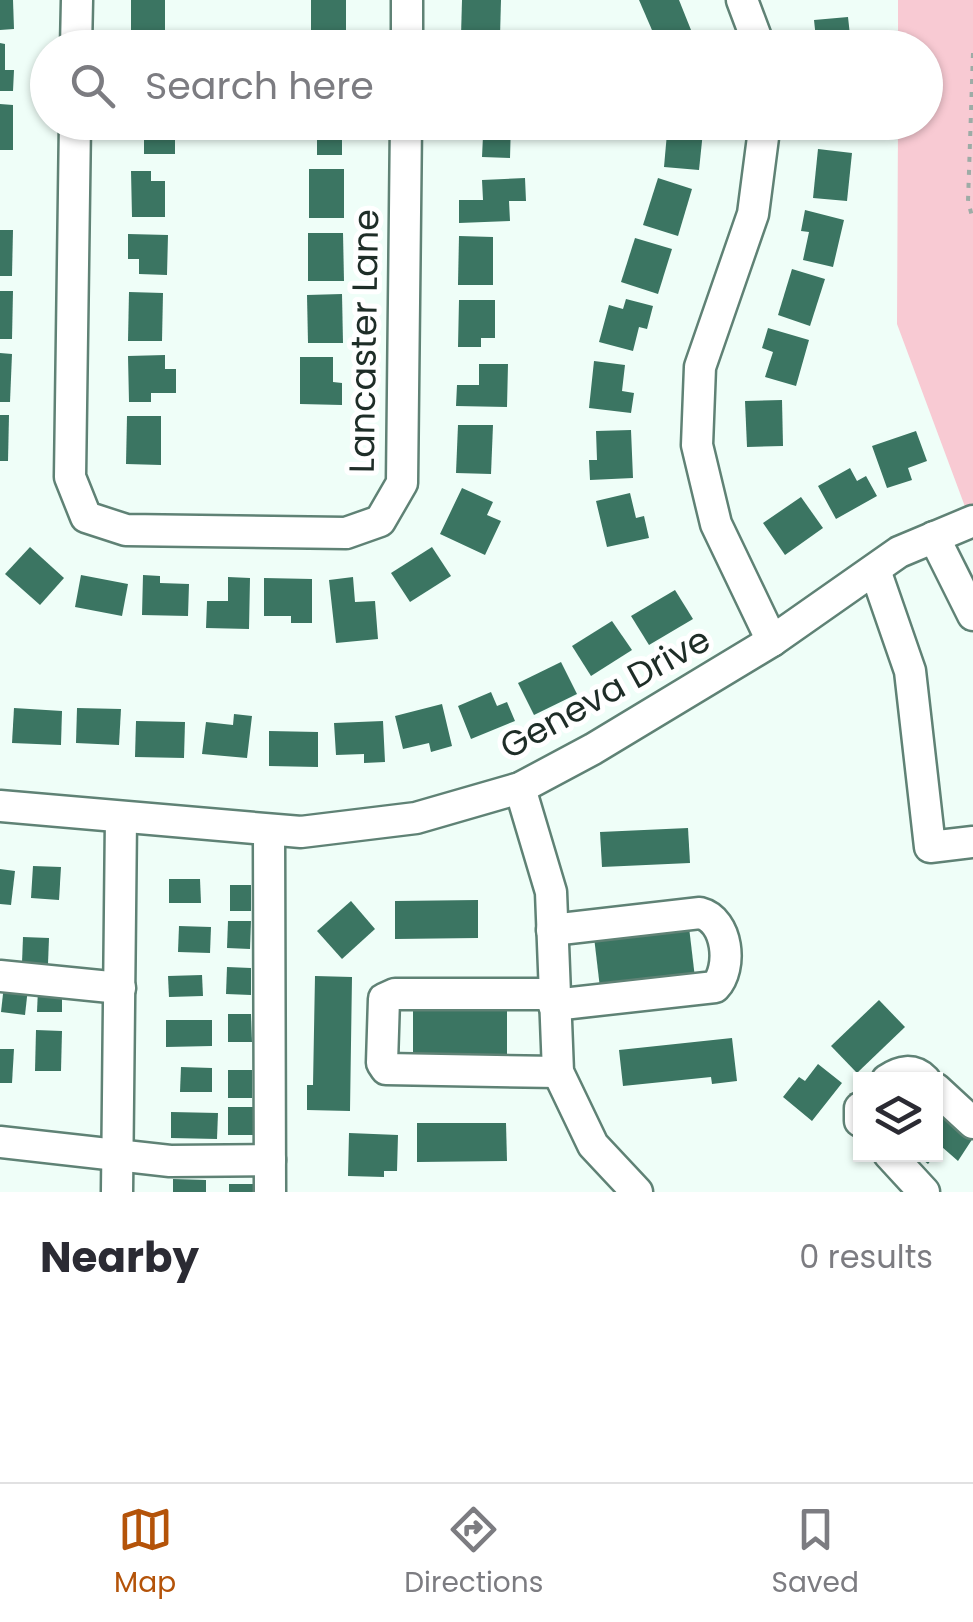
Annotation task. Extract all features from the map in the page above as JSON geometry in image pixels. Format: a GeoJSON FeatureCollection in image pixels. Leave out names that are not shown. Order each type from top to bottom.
{"type":"FeatureCollection","features":[{"type":"Feature","properties":{"kind":"street"},"geometry":{"type":"LineString","coordinates":[[76,30],[77,0]]}},
{"type":"Feature","properties":{"kind":"street"},"geometry":{"type":"LineString","coordinates":[[406,30],[407,0]]}},
{"type":"Feature","properties":{"kind":"street"},"geometry":{"type":"LineString","coordinates":[[742,0],[753,30]]}},
{"type":"Feature","properties":{"kind":"street","name":"Lancaster Lane"},"geometry":{"type":"LineString","coordinates":[[75,140],[70,476],[86,517],[126,530],[346,533],[380,521],[402,483],[406,140]]}},
{"type":"Feature","properties":{"kind":"street"},"geometry":{"type":"LineString","coordinates":[[763,140],[753,214],[700,367],[697,445],[716,524],[772,641]]}},
{"type":"Feature","properties":{"kind":"street","name":"Geneva Drive"},"geometry":{"type":"LineString","coordinates":[[0,806],[301,832],[416,818],[520,788],[593,750],[772,641],[899,552],[973,521]]}},
{"type":"Feature","properties":{"kind":"street"},"geometry":{"type":"LineString","coordinates":[[934,537],[973,615]]}},
{"type":"Feature","properties":{"kind":"street"},"geometry":{"type":"LineString","coordinates":[[875,570],[910,671],[930,847],[973,842]]}},
{"type":"Feature","properties":{"kind":"street"},"geometry":{"type":"LineString","coordinates":[[520,788],[551,892],[558,1072],[592,1145],[636,1192]]}},
{"type":"Feature","properties":{"kind":"street"},"geometry":{"type":"LineString","coordinates":[[117,1192],[121,818]]}},
{"type":"Feature","properties":{"kind":"street"},"geometry":{"type":"LineString","coordinates":[[269,830],[270,1192]]}},
{"type":"Feature","properties":{"kind":"street"},"geometry":{"type":"LineString","coordinates":[[552,930],[700,913],[716,921],[721,932],[726,965],[723,978],[715,987],[553,999],[395,994],[384,999],[382,1063],[386,1070],[558,1072]]}},
{"type":"Feature","properties":{"kind":"street"},"geometry":{"type":"LineString","coordinates":[[0,976],[120,988]]}},
{"type":"Feature","properties":{"kind":"street"},"geometry":{"type":"LineString","coordinates":[[943,1095],[973,1123]]}},
{"type":"Feature","properties":{"kind":"street"},"geometry":{"type":"LineString","coordinates":[[0,1142],[170,1161],[270,1160]]}},
{"type":"Feature","properties":{"kind":"street"},"geometry":{"type":"LineString","coordinates":[[896,1162],[924,1192]]}},
{"type":"Feature","properties":{"kind":"path"},"geometry":{"type":"LineString","coordinates":[[973,53],[968,202],[973,220]]}},
{"type":"Feature","properties":{"kind":"shaded area"},"geometry":{"type":"Polygon","coordinates":[[[898,0],[973,0],[973,511],[967,512],[897,324],[898,140],[943,140],[943,30],[898,30],[898,0]]]}},
{"type":"Feature","properties":{"kind":"building"},"geometry":{"type":"Polygon","coordinates":[[[0,0],[13,0],[14,29],[0,30],[0,0]]]}},
{"type":"Feature","properties":{"kind":"building"},"geometry":{"type":"Polygon","coordinates":[[[131,0],[165,0],[165,30],[131,30],[131,0]]]}},
{"type":"Feature","properties":{"kind":"building"},"geometry":{"type":"Polygon","coordinates":[[[311,0],[346,0],[346,30],[311,30],[311,0]]]}},
{"type":"Feature","properties":{"kind":"building"},"geometry":{"type":"Polygon","coordinates":[[[462,0],[501,0],[500,30],[461,30],[462,0]]]}},
{"type":"Feature","properties":{"kind":"building"},"geometry":{"type":"Polygon","coordinates":[[[639,0],[679,0],[691,30],[652,30],[639,0]]]}},
{"type":"Feature","properties":{"kind":"building"},"geometry":{"type":"Polygon","coordinates":[[[848,17],[849,30],[815,30],[814,20],[848,17]]]}},
{"type":"Feature","properties":{"kind":"building"},"geometry":{"type":"Polygon","coordinates":[[[0,43],[5,44],[5,70],[14,70],[13,91],[0,91],[0,43]]]}},
{"type":"Feature","properties":{"kind":"building"},"geometry":{"type":"Polygon","coordinates":[[[0,104],[13,105],[13,150],[0,150],[0,104]]]}},
{"type":"Feature","properties":{"kind":"building"},"geometry":{"type":"Polygon","coordinates":[[[144,140],[175,140],[175,154],[144,154],[144,140]]]}},
{"type":"Feature","properties":{"kind":"building"},"geometry":{"type":"Polygon","coordinates":[[[317,140],[342,140],[342,155],[317,155],[317,140]]]}},
{"type":"Feature","properties":{"kind":"building"},"geometry":{"type":"Polygon","coordinates":[[[483,140],[510,140],[510,158],[482,157],[483,140]]]}},
{"type":"Feature","properties":{"kind":"building"},"geometry":{"type":"Polygon","coordinates":[[[666,140],[702,140],[699,170],[664,167],[666,140]]]}},
{"type":"Feature","properties":{"kind":"building"},"geometry":{"type":"Polygon","coordinates":[[[818,149],[852,153],[847,201],[813,198],[818,149]]]}},
{"type":"Feature","properties":{"kind":"building"},"geometry":{"type":"Polygon","coordinates":[[[309,169],[344,169],[344,218],[309,218],[309,169]]]}},
{"type":"Feature","properties":{"kind":"building"},"geometry":{"type":"Polygon","coordinates":[[[131,171],[151,171],[151,181],[165,181],[165,217],[132,217],[131,171]]]}},
{"type":"Feature","properties":{"kind":"building"},"geometry":{"type":"Polygon","coordinates":[[[525,178],[526,201],[509,201],[510,221],[459,223],[459,200],[483,200],[482,180],[525,178]]]}},
{"type":"Feature","properties":{"kind":"building"},"geometry":{"type":"Polygon","coordinates":[[[658,178],[692,189],[678,236],[643,225],[658,178]]]}},
{"type":"Feature","properties":{"kind":"building"},"geometry":{"type":"Polygon","coordinates":[[[805,210],[844,220],[833,267],[803,260],[809,232],[801,231],[805,210]]]}},
{"type":"Feature","properties":{"kind":"building"},"geometry":{"type":"Polygon","coordinates":[[[0,230],[13,230],[12,276],[0,276],[0,230]]]}},
{"type":"Feature","properties":{"kind":"building"},"geometry":{"type":"Polygon","coordinates":[[[308,233],[343,233],[344,281],[308,281],[308,233]]]}},
{"type":"Feature","properties":{"kind":"building"},"geometry":{"type":"Polygon","coordinates":[[[128,234],[168,235],[167,275],[139,274],[139,259],[128,259],[128,234]]]}},
{"type":"Feature","properties":{"kind":"building"},"geometry":{"type":"Polygon","coordinates":[[[459,236],[493,237],[493,285],[458,285],[459,236]]]}},
{"type":"Feature","properties":{"kind":"building"},"geometry":{"type":"Polygon","coordinates":[[[635,238],[672,249],[658,294],[621,282],[635,238]]]}},
{"type":"Feature","properties":{"kind":"building"},"geometry":{"type":"Polygon","coordinates":[[[792,269],[825,279],[810,326],[778,315],[792,269]]]}},
{"type":"Feature","properties":{"kind":"building"},"geometry":{"type":"Polygon","coordinates":[[[0,291],[13,291],[12,339],[0,339],[0,291]]]}},
{"type":"Feature","properties":{"kind":"building"},"geometry":{"type":"Polygon","coordinates":[[[129,292],[163,293],[162,341],[128,341],[129,292]]]}},
{"type":"Feature","properties":{"kind":"building"},"geometry":{"type":"Polygon","coordinates":[[[342,294],[343,343],[308,343],[307,295],[342,294]]]}},
{"type":"Feature","properties":{"kind":"building"},"geometry":{"type":"Polygon","coordinates":[[[626,299],[653,306],[647,329],[639,327],[633,351],[599,342],[609,305],[623,309],[626,299]]]}},
{"type":"Feature","properties":{"kind":"building"},"geometry":{"type":"Polygon","coordinates":[[[459,300],[495,300],[495,338],[481,338],[481,347],[458,347],[459,300]]]}},
{"type":"Feature","properties":{"kind":"building"},"geometry":{"type":"Polygon","coordinates":[[[768,328],[809,340],[796,386],[765,377],[773,352],[762,348],[768,328]]]}},
{"type":"Feature","properties":{"kind":"building"},"geometry":{"type":"Polygon","coordinates":[[[0,353],[12,354],[10,402],[0,402],[0,353]]]}},
{"type":"Feature","properties":{"kind":"building"},"geometry":{"type":"Polygon","coordinates":[[[165,355],[165,369],[176,369],[176,393],[151,393],[151,402],[129,402],[128,356],[165,355]]]}},
{"type":"Feature","properties":{"kind":"building"},"geometry":{"type":"Polygon","coordinates":[[[300,357],[333,357],[333,382],[342,383],[342,405],[300,404],[300,357]]]}},
{"type":"Feature","properties":{"kind":"building"},"geometry":{"type":"Polygon","coordinates":[[[594,361],[625,365],[622,391],[634,393],[631,413],[589,408],[594,361]]]}},
{"type":"Feature","properties":{"kind":"building"},"geometry":{"type":"Polygon","coordinates":[[[479,364],[508,364],[507,407],[456,406],[457,385],[479,385],[479,364]]]}},
{"type":"Feature","properties":{"kind":"building"},"geometry":{"type":"Polygon","coordinates":[[[782,400],[783,446],[747,447],[745,401],[782,400]]]}},
{"type":"Feature","properties":{"kind":"building"},"geometry":{"type":"Polygon","coordinates":[[[0,415],[9,415],[8,461],[0,461],[0,415]]]}},
{"type":"Feature","properties":{"kind":"building"},"geometry":{"type":"Polygon","coordinates":[[[127,416],[161,416],[161,465],[126,464],[127,416]]]}},
{"type":"Feature","properties":{"kind":"building"},"geometry":{"type":"Polygon","coordinates":[[[458,425],[493,425],[491,474],[456,473],[458,425]]]}},
{"type":"Feature","properties":{"kind":"building"},"geometry":{"type":"Polygon","coordinates":[[[631,430],[633,478],[590,480],[589,460],[597,460],[596,431],[631,430]]]}},
{"type":"Feature","properties":{"kind":"building"},"geometry":{"type":"Polygon","coordinates":[[[916,431],[927,461],[908,468],[912,480],[887,488],[872,446],[916,431]]]}},
{"type":"Feature","properties":{"kind":"building"},"geometry":{"type":"Polygon","coordinates":[[[850,468],[857,481],[866,476],[877,496],[836,519],[818,486],[850,468]]]}},
{"type":"Feature","properties":{"kind":"building"},"geometry":{"type":"Polygon","coordinates":[[[462,488],[493,502],[487,515],[501,521],[485,555],[440,534],[462,488]]]}},
{"type":"Feature","properties":{"kind":"building"},"geometry":{"type":"Polygon","coordinates":[[[630,493],[636,518],[644,516],[649,538],[607,547],[596,501],[630,493]]]}},
{"type":"Feature","properties":{"kind":"building"},"geometry":{"type":"Polygon","coordinates":[[[801,497],[823,528],[785,555],[763,523],[801,497]]]}},
{"type":"Feature","properties":{"kind":"building"},"geometry":{"type":"Polygon","coordinates":[[[30,547],[64,578],[40,605],[5,574],[30,547]]]}},
{"type":"Feature","properties":{"kind":"building"},"geometry":{"type":"Polygon","coordinates":[[[432,547],[451,576],[410,602],[391,573],[432,547]]]}},
{"type":"Feature","properties":{"kind":"building"},"geometry":{"type":"Polygon","coordinates":[[[81,575],[128,584],[122,616],[75,607],[81,575]]]}},
{"type":"Feature","properties":{"kind":"building"},"geometry":{"type":"Polygon","coordinates":[[[143,575],[160,576],[160,583],[189,584],[188,616],[142,615],[143,575]]]}},
{"type":"Feature","properties":{"kind":"building"},"geometry":{"type":"Polygon","coordinates":[[[228,577],[250,578],[249,629],[206,628],[207,601],[228,601],[228,577]]]}},
{"type":"Feature","properties":{"kind":"building"},"geometry":{"type":"Polygon","coordinates":[[[353,577],[355,602],[375,601],[378,639],[336,643],[329,580],[353,577]]]}},
{"type":"Feature","properties":{"kind":"building"},"geometry":{"type":"Polygon","coordinates":[[[264,578],[312,579],[312,623],[291,623],[291,616],[264,616],[264,578]]]}},
{"type":"Feature","properties":{"kind":"building"},"geometry":{"type":"Polygon","coordinates":[[[675,590],[693,619],[649,645],[631,616],[675,590]]]}},
{"type":"Feature","properties":{"kind":"building"},"geometry":{"type":"Polygon","coordinates":[[[612,621],[632,650],[591,676],[572,646],[612,621]]]}},
{"type":"Feature","properties":{"kind":"building"},"geometry":{"type":"Polygon","coordinates":[[[561,662],[577,694],[534,715],[518,683],[561,662]]]}},
{"type":"Feature","properties":{"kind":"building"},"geometry":{"type":"Polygon","coordinates":[[[491,692],[497,706],[507,702],[515,721],[471,739],[458,706],[491,692]]]}},
{"type":"Feature","properties":{"kind":"building"},"geometry":{"type":"Polygon","coordinates":[[[442,704],[452,746],[431,752],[429,743],[403,749],[395,716],[442,704]]]}},
{"type":"Feature","properties":{"kind":"building"},"geometry":{"type":"Polygon","coordinates":[[[14,708],[62,711],[61,745],[12,743],[14,708]]]}},
{"type":"Feature","properties":{"kind":"building"},"geometry":{"type":"Polygon","coordinates":[[[77,708],[121,709],[119,745],[76,743],[77,708]]]}},
{"type":"Feature","properties":{"kind":"building"},"geometry":{"type":"Polygon","coordinates":[[[234,714],[252,716],[247,758],[202,754],[206,722],[233,725],[234,714]]]}},
{"type":"Feature","properties":{"kind":"building"},"geometry":{"type":"Polygon","coordinates":[[[136,721],[185,722],[184,758],[135,757],[136,721]]]}},
{"type":"Feature","properties":{"kind":"building"},"geometry":{"type":"Polygon","coordinates":[[[383,721],[385,762],[364,763],[364,754],[336,755],[334,723],[383,721]]]}},
{"type":"Feature","properties":{"kind":"building"},"geometry":{"type":"Polygon","coordinates":[[[269,731],[318,732],[318,767],[269,766],[269,731]]]}},
{"type":"Feature","properties":{"kind":"building"},"geometry":{"type":"Polygon","coordinates":[[[688,828],[690,863],[602,867],[600,832],[688,828]]]}},
{"type":"Feature","properties":{"kind":"building"},"geometry":{"type":"Polygon","coordinates":[[[33,866],[61,867],[59,900],[31,898],[33,866]]]}},
{"type":"Feature","properties":{"kind":"building"},"geometry":{"type":"Polygon","coordinates":[[[0,869],[15,871],[11,905],[0,904],[0,869]]]}},
{"type":"Feature","properties":{"kind":"building"},"geometry":{"type":"Polygon","coordinates":[[[169,879],[200,879],[201,903],[169,903],[169,879]]]}},
{"type":"Feature","properties":{"kind":"building"},"geometry":{"type":"Polygon","coordinates":[[[230,885],[251,885],[251,911],[230,911],[230,885]]]}},
{"type":"Feature","properties":{"kind":"building"},"geometry":{"type":"Polygon","coordinates":[[[478,900],[478,938],[395,939],[395,901],[478,900]]]}},
{"type":"Feature","properties":{"kind":"building"},"geometry":{"type":"Polygon","coordinates":[[[351,901],[375,929],[342,959],[317,931],[351,901]]]}},
{"type":"Feature","properties":{"kind":"building"},"geometry":{"type":"Polygon","coordinates":[[[228,921],[251,921],[250,949],[227,948],[228,921]]]}},
{"type":"Feature","properties":{"kind":"building"},"geometry":{"type":"Polygon","coordinates":[[[179,926],[211,927],[210,953],[178,952],[179,926]]]}},
{"type":"Feature","properties":{"kind":"building"},"geometry":{"type":"Polygon","coordinates":[[[689,927],[695,978],[600,988],[594,937],[689,927]]]}},
{"type":"Feature","properties":{"kind":"building"},"geometry":{"type":"Polygon","coordinates":[[[23,937],[49,938],[48,964],[22,963],[23,937]]]}},
{"type":"Feature","properties":{"kind":"building"},"geometry":{"type":"Polygon","coordinates":[[[227,967],[251,968],[251,995],[226,994],[227,967]]]}},
{"type":"Feature","properties":{"kind":"building"},"geometry":{"type":"Polygon","coordinates":[[[202,975],[203,996],[169,997],[168,976],[202,975]]]}},
{"type":"Feature","properties":{"kind":"building"},"geometry":{"type":"Polygon","coordinates":[[[315,976],[352,977],[350,1111],[307,1110],[307,1085],[313,1085],[315,976]]]}},
{"type":"Feature","properties":{"kind":"building"},"geometry":{"type":"Polygon","coordinates":[[[4,985],[28,988],[25,1015],[1,1012],[4,985]]]}},
{"type":"Feature","properties":{"kind":"building"},"geometry":{"type":"Polygon","coordinates":[[[38,989],[62,990],[62,1012],[37,1012],[38,989]]]}},
{"type":"Feature","properties":{"kind":"building"},"geometry":{"type":"Polygon","coordinates":[[[879,1000],[905,1027],[858,1072],[831,1046],[879,1000]]]}},
{"type":"Feature","properties":{"kind":"building"},"geometry":{"type":"Polygon","coordinates":[[[507,1006],[507,1056],[413,1056],[413,1007],[507,1006]]]}},
{"type":"Feature","properties":{"kind":"building"},"geometry":{"type":"Polygon","coordinates":[[[228,1014],[251,1014],[252,1042],[228,1042],[228,1014]]]}},
{"type":"Feature","properties":{"kind":"building"},"geometry":{"type":"Polygon","coordinates":[[[166,1020],[212,1020],[212,1046],[166,1047],[166,1020]]]}},
{"type":"Feature","properties":{"kind":"building"},"geometry":{"type":"Polygon","coordinates":[[[36,1030],[62,1031],[61,1071],[35,1071],[36,1030]]]}},
{"type":"Feature","properties":{"kind":"building"},"geometry":{"type":"Polygon","coordinates":[[[732,1038],[737,1081],[712,1084],[711,1077],[623,1086],[619,1050],[732,1038]]]}},
{"type":"Feature","properties":{"kind":"building"},"geometry":{"type":"Polygon","coordinates":[[[0,1049],[14,1049],[12,1083],[0,1083],[0,1049]]]}},
{"type":"Feature","properties":{"kind":"building"},"geometry":{"type":"Polygon","coordinates":[[[818,1064],[842,1083],[812,1121],[783,1097],[799,1077],[805,1081],[818,1064]]]}},
{"type":"Feature","properties":{"kind":"building"},"geometry":{"type":"Polygon","coordinates":[[[181,1067],[212,1068],[212,1092],[180,1092],[181,1067]]]}},
{"type":"Feature","properties":{"kind":"building"},"geometry":{"type":"Polygon","coordinates":[[[228,1070],[252,1070],[252,1098],[228,1098],[228,1070]]]}},
{"type":"Feature","properties":{"kind":"building"},"geometry":{"type":"Polygon","coordinates":[[[228,1107],[253,1107],[253,1135],[228,1135],[228,1107]]]}},
{"type":"Feature","properties":{"kind":"building"},"geometry":{"type":"Polygon","coordinates":[[[171,1112],[218,1113],[217,1139],[171,1138],[171,1112]]]}},
{"type":"Feature","properties":{"kind":"building"},"geometry":{"type":"Polygon","coordinates":[[[943,1113],[973,1138],[958,1161],[943,1148],[943,1113]]]}},
{"type":"Feature","properties":{"kind":"building"},"geometry":{"type":"Polygon","coordinates":[[[417,1123],[506,1123],[507,1161],[417,1162],[417,1123]]]}},
{"type":"Feature","properties":{"kind":"building"},"geometry":{"type":"Polygon","coordinates":[[[349,1133],[398,1135],[397,1171],[384,1171],[384,1177],[348,1176],[349,1133]]]}},
{"type":"Feature","properties":{"kind":"building"},"geometry":{"type":"Polygon","coordinates":[[[173,1179],[206,1180],[206,1192],[173,1192],[173,1179]]]}},
{"type":"Feature","properties":{"kind":"building"},"geometry":{"type":"Polygon","coordinates":[[[229,1184],[253,1184],[253,1192],[229,1192],[229,1184]]]}}]}
